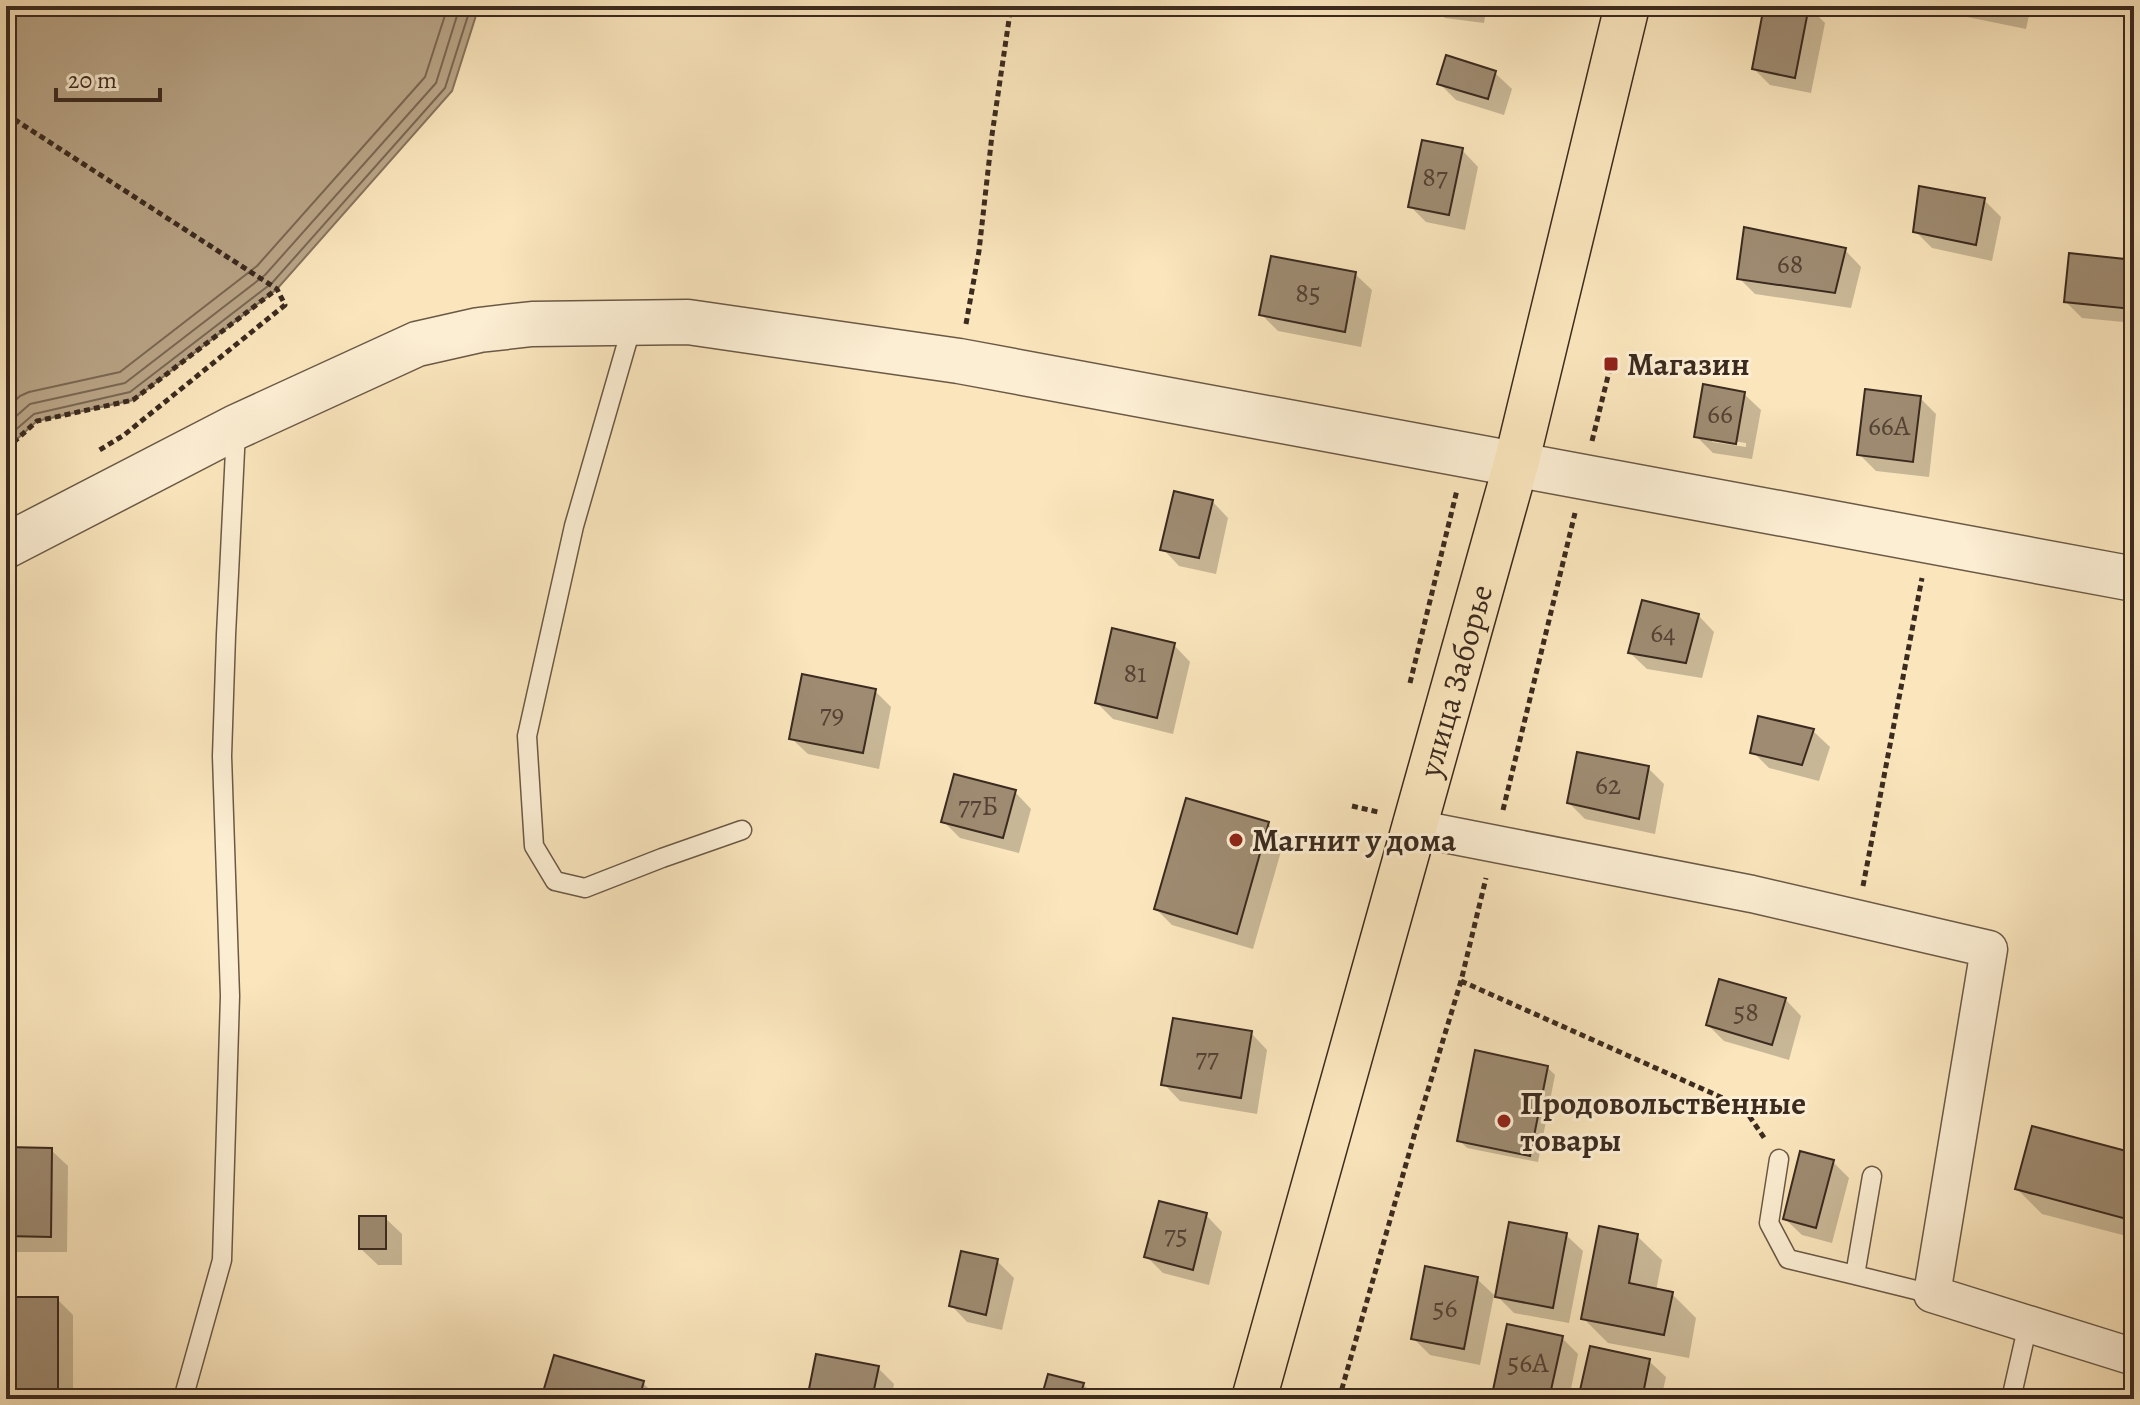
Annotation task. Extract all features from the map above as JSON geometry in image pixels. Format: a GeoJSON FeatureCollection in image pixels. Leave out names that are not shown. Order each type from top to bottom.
{"type":"FeatureCollection","features":[{"type":"Feature","properties":{"kind":"main road","name":"улица Заборье"},"geometry":{"type":"LineString","coordinates":[[1254,1399],[1398,814],[1516,464],[1627,6]]}},
{"type":"Feature","properties":{"kind":"street"},"geometry":{"type":"LineString","coordinates":[[6,546],[236,427],[417,344],[479,330],[532,324],[688,322],[959,361],[2134,579]]}},
{"type":"Feature","properties":{"kind":"street"},"geometry":{"type":"LineString","coordinates":[[1398,814],[1494,845],[1752,894],[1989,949],[1932,1294],[2134,1357]]}},
{"type":"Feature","properties":{"kind":"lane"},"geometry":{"type":"LineString","coordinates":[[633,322],[574,526],[527,736],[534,846],[555,881],[585,888],[742,830]]}},
{"type":"Feature","properties":{"kind":"lane"},"geometry":{"type":"LineString","coordinates":[[183,1399],[222,1260],[230,996],[222,756],[236,427]]}},
{"type":"Feature","properties":{"kind":"lane"},"geometry":{"type":"LineString","coordinates":[[1779,1159],[1769,1223],[1788,1259],[1932,1294]]}},
{"type":"Feature","properties":{"kind":"lane"},"geometry":{"type":"LineString","coordinates":[[1855,1275],[1872,1176]]}},
{"type":"Feature","properties":{"kind":"lane"},"geometry":{"type":"LineString","coordinates":[[2011,1399],[2028,1324]]}},
{"type":"Feature","properties":{"kind":"path"},"geometry":{"type":"LineString","coordinates":[[959,361],[979,251],[1011,6]]}},
{"type":"Feature","properties":{"kind":"path"},"geometry":{"type":"LineString","coordinates":[[6,114],[277,289],[285,305],[124,435],[98,451]]}},
{"type":"Feature","properties":{"kind":"path"},"geometry":{"type":"LineString","coordinates":[[6,449],[37,421],[133,400],[277,289]]}},
{"type":"Feature","properties":{"kind":"path"},"geometry":{"type":"LineString","coordinates":[[1339,1399],[1461,981],[1611,364]]}},
{"type":"Feature","properties":{"kind":"path"},"geometry":{"type":"LineString","coordinates":[[1409,689],[1459,480]]}},
{"type":"Feature","properties":{"kind":"path"},"geometry":{"type":"LineString","coordinates":[[1857,918],[1929,541]]}},
{"type":"Feature","properties":{"kind":"path"},"geometry":{"type":"LineString","coordinates":[[1352,806],[1398,814]]}},
{"type":"Feature","properties":{"kind":"path"},"geometry":{"type":"LineString","coordinates":[[1461,981],[1743,1107],[1779,1159]]}},
{"type":"Feature","properties":{"kind":"water"},"geometry":{"type":"Polygon","coordinates":[[[6,6],[479,6],[452,91],[277,289],[133,400],[37,421],[6,449],[6,6]]]}},
{"type":"Feature","properties":{"kind":"building"},"geometry":{"type":"Polygon","coordinates":[[[1764,6],[1809,6],[1795,78],[1752,69],[1764,6]]]}},
{"type":"Feature","properties":{"kind":"building"},"geometry":{"type":"Polygon","coordinates":[[[1972,6],[2011,6],[2010,14],[1972,6]]]}},
{"type":"Feature","properties":{"kind":"building"},"geometry":{"type":"Polygon","coordinates":[[[1446,55],[1496,71],[1488,99],[1437,84],[1446,55]]]}},
{"type":"Feature","properties":{"kind":"building"},"geometry":{"type":"Polygon","coordinates":[[[1422,140],[1463,148],[1449,215],[1408,207],[1422,140]]]}},
{"type":"Feature","properties":{"kind":"building"},"geometry":{"type":"Polygon","coordinates":[[[1919,186],[1985,198],[1976,245],[1913,232],[1919,186]]]}},
{"type":"Feature","properties":{"kind":"building"},"geometry":{"type":"Polygon","coordinates":[[[1744,227],[1846,248],[1835,293],[1737,279],[1744,227]]]}},
{"type":"Feature","properties":{"kind":"building"},"geometry":{"type":"Polygon","coordinates":[[[2069,253],[2134,260],[2132,309],[2064,302],[2069,253]]]}},
{"type":"Feature","properties":{"kind":"building"},"geometry":{"type":"Polygon","coordinates":[[[1271,256],[1356,272],[1345,332],[1259,315],[1271,256]]]}},
{"type":"Feature","properties":{"kind":"building"},"geometry":{"type":"Polygon","coordinates":[[[1703,384],[1745,392],[1736,444],[1694,437],[1703,384]]]}},
{"type":"Feature","properties":{"kind":"building"},"geometry":{"type":"Polygon","coordinates":[[[1865,389],[1921,396],[1913,462],[1857,455],[1865,389]]]}},
{"type":"Feature","properties":{"kind":"building"},"geometry":{"type":"Polygon","coordinates":[[[1174,491],[1213,500],[1199,558],[1160,550],[1174,491]]]}},
{"type":"Feature","properties":{"kind":"building"},"geometry":{"type":"Polygon","coordinates":[[[1642,600],[1699,614],[1686,663],[1628,653],[1642,600]]]}},
{"type":"Feature","properties":{"kind":"building"},"geometry":{"type":"Polygon","coordinates":[[[1112,628],[1175,643],[1157,718],[1095,703],[1112,628]]]}},
{"type":"Feature","properties":{"kind":"building"},"geometry":{"type":"Polygon","coordinates":[[[802,674],[876,689],[863,753],[789,739],[802,674]]]}},
{"type":"Feature","properties":{"kind":"building"},"geometry":{"type":"Polygon","coordinates":[[[1758,716],[1814,729],[1802,765],[1750,753],[1758,716]]]}},
{"type":"Feature","properties":{"kind":"building"},"geometry":{"type":"Polygon","coordinates":[[[1577,752],[1649,766],[1639,819],[1567,803],[1577,752]]]}},
{"type":"Feature","properties":{"kind":"building"},"geometry":{"type":"Polygon","coordinates":[[[954,774],[1016,790],[1003,838],[941,822],[954,774]]]}},
{"type":"Feature","properties":{"kind":"building"},"geometry":{"type":"Polygon","coordinates":[[[1186,798],[1269,822],[1237,934],[1154,909],[1186,798]]]}},
{"type":"Feature","properties":{"kind":"building"},"geometry":{"type":"Polygon","coordinates":[[[1719,979],[1786,998],[1772,1045],[1706,1025],[1719,979]]]}},
{"type":"Feature","properties":{"kind":"building"},"geometry":{"type":"Polygon","coordinates":[[[1173,1018],[1252,1031],[1241,1098],[1161,1085],[1173,1018]]]}},
{"type":"Feature","properties":{"kind":"building"},"geometry":{"type":"Polygon","coordinates":[[[1475,1050],[1548,1066],[1530,1156],[1457,1141],[1475,1050]]]}},
{"type":"Feature","properties":{"kind":"building"},"geometry":{"type":"Polygon","coordinates":[[[2032,1126],[2134,1153],[2134,1221],[2015,1189],[2032,1126]]]}},
{"type":"Feature","properties":{"kind":"building"},"geometry":{"type":"Polygon","coordinates":[[[6,1147],[52,1148],[51,1237],[6,1236],[6,1147]]]}},
{"type":"Feature","properties":{"kind":"building"},"geometry":{"type":"Polygon","coordinates":[[[1800,1151],[1834,1160],[1816,1228],[1783,1219],[1800,1151]]]}},
{"type":"Feature","properties":{"kind":"building"},"geometry":{"type":"Polygon","coordinates":[[[1159,1201],[1207,1213],[1193,1270],[1144,1257],[1159,1201]]]}},
{"type":"Feature","properties":{"kind":"building"},"geometry":{"type":"Polygon","coordinates":[[[359,1216],[386,1216],[386,1249],[359,1249],[359,1216]]]}},
{"type":"Feature","properties":{"kind":"building"},"geometry":{"type":"Polygon","coordinates":[[[1509,1222],[1567,1233],[1553,1308],[1495,1297],[1509,1222]]]}},
{"type":"Feature","properties":{"kind":"building"},"geometry":{"type":"Polygon","coordinates":[[[1599,1226],[1638,1234],[1629,1283],[1673,1292],[1664,1335],[1581,1319],[1599,1226]]]}},
{"type":"Feature","properties":{"kind":"building"},"geometry":{"type":"Polygon","coordinates":[[[961,1251],[998,1259],[986,1315],[949,1306],[961,1251]]]}},
{"type":"Feature","properties":{"kind":"building"},"geometry":{"type":"Polygon","coordinates":[[[1425,1266],[1478,1277],[1464,1349],[1411,1339],[1425,1266]]]}},
{"type":"Feature","properties":{"kind":"building"},"geometry":{"type":"Polygon","coordinates":[[[6,1297],[58,1297],[58,1393],[6,1393],[6,1297]]]}},
{"type":"Feature","properties":{"kind":"building"},"geometry":{"type":"Polygon","coordinates":[[[1507,1324],[1563,1336],[1549,1399],[1493,1390],[1507,1324]]]}},
{"type":"Feature","properties":{"kind":"building"},"geometry":{"type":"Polygon","coordinates":[[[1590,1346],[1650,1359],[1642,1399],[1578,1399],[1590,1346]]]}},
{"type":"Feature","properties":{"kind":"building"},"geometry":{"type":"Polygon","coordinates":[[[816,1354],[879,1366],[872,1399],[807,1399],[816,1354]]]}},
{"type":"Feature","properties":{"kind":"building"},"geometry":{"type":"Polygon","coordinates":[[[554,1355],[644,1381],[639,1399],[567,1399],[543,1392],[554,1355]]]}},
{"type":"Feature","properties":{"kind":"building"},"geometry":{"type":"Polygon","coordinates":[[[1048,1374],[1084,1383],[1079,1399],[1056,1399],[1042,1395],[1048,1374]]]}},
{"type":"Feature","properties":{"kind":"place","name":"Магазин"},"geometry":{"type":"Point","coordinates":[1611,364]}},
{"type":"Feature","properties":{"kind":"place","name":"Магнит у дома"},"geometry":{"type":"Point","coordinates":[1236,840]}},
{"type":"Feature","properties":{"kind":"place","name":"Продовольственные товары"},"geometry":{"type":"Point","coordinates":[1504,1121]}}]}
